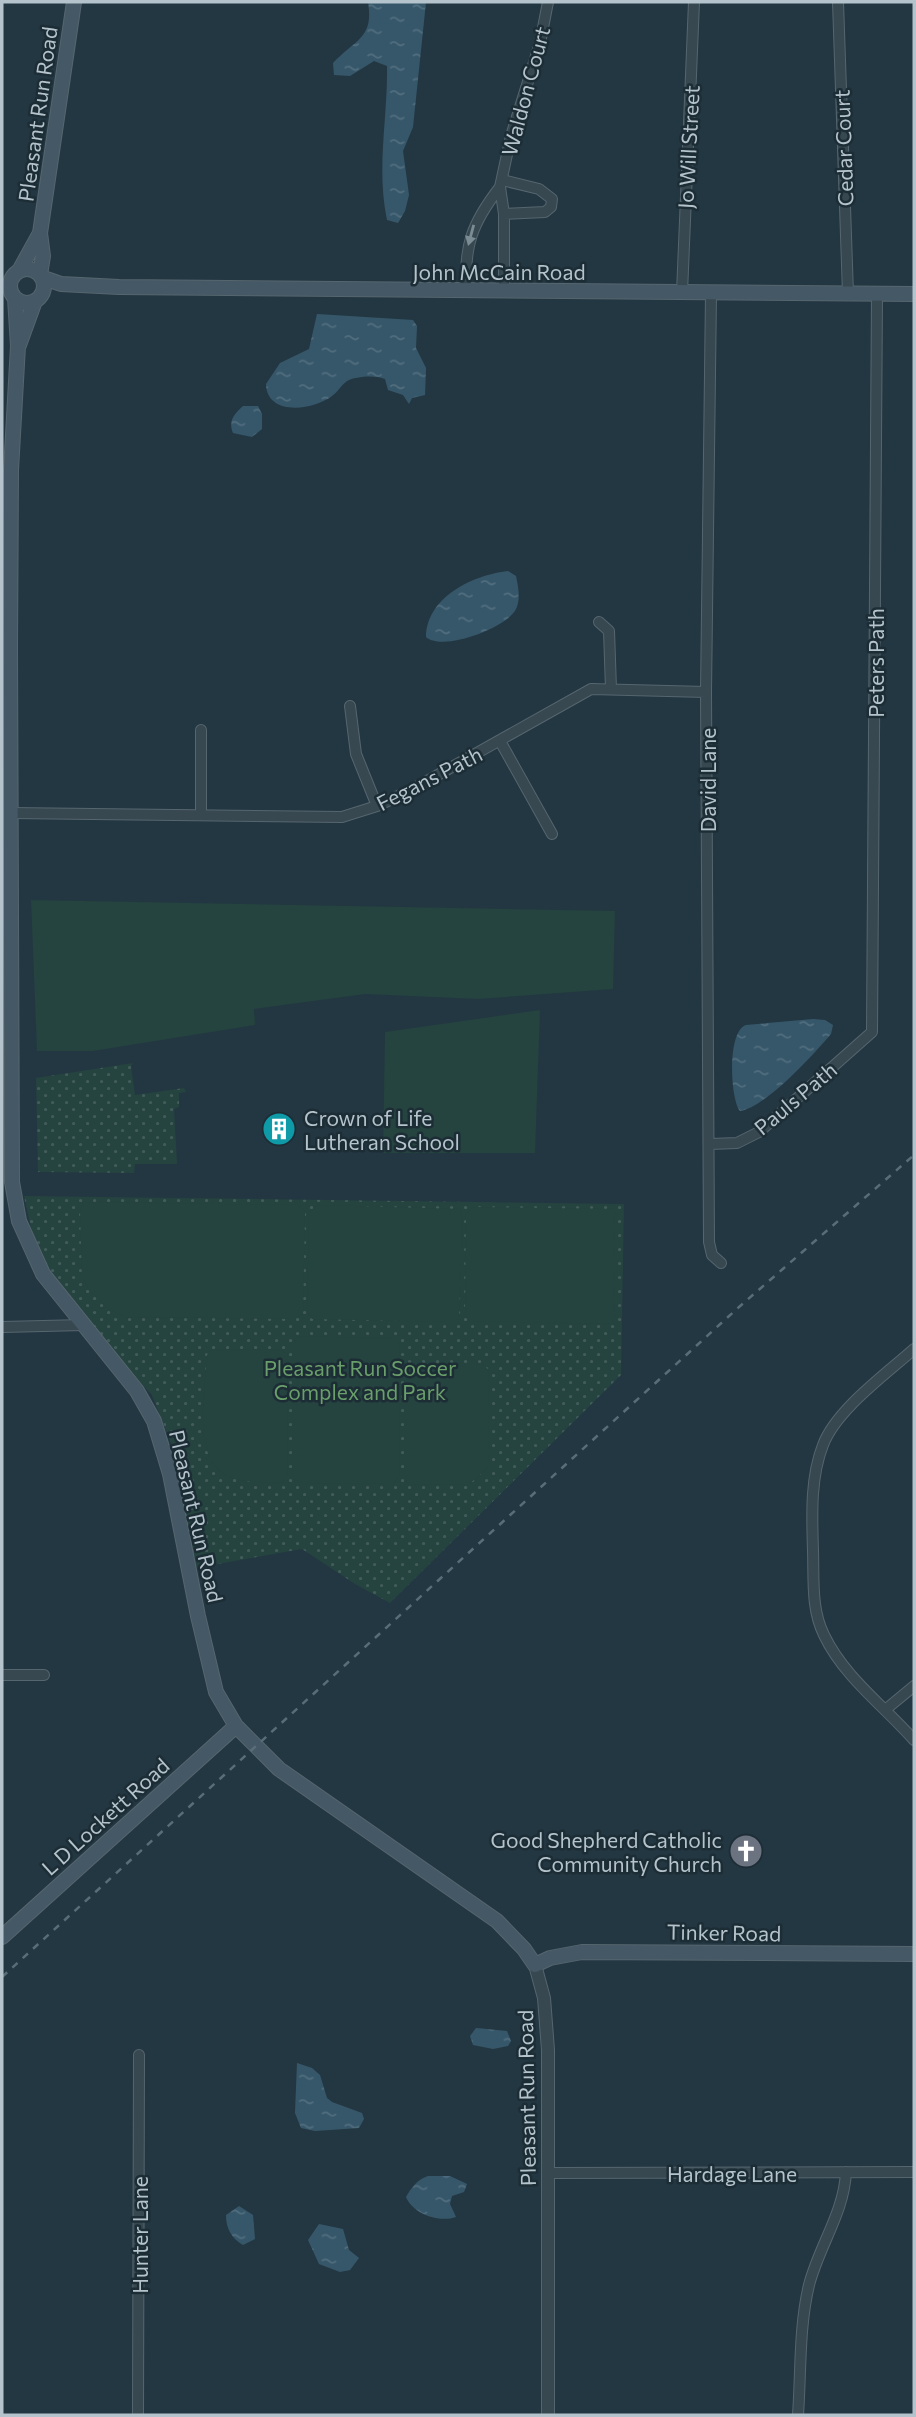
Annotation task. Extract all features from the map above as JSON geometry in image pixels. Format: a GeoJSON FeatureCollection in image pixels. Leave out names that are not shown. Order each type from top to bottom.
{"type":"FeatureCollection","features":[{"type":"Feature","properties":{"kind":"main road","name":"Pleasant Run Road"},"geometry":{"type":"LineString","coordinates":[[41,276],[43,256],[40,233],[75,2]]}},
{"type":"Feature","properties":{"kind":"main road","name":"Pleasant Run Road"},"geometry":{"type":"LineString","coordinates":[[18,271],[40,233]]}},
{"type":"Feature","properties":{"kind":"main road"},"geometry":{"type":"LineString","coordinates":[[2,274],[28,255]]}},
{"type":"Feature","properties":{"kind":"main road"},"geometry":{"type":"LineString","coordinates":[[2,274],[28,269],[41,276],[44,286],[39,302],[26,302],[10,294],[10,284],[18,271]]}},
{"type":"Feature","properties":{"kind":"main road","name":"John McCain Road"},"geometry":{"type":"LineString","coordinates":[[41,276],[83,286],[466,292],[914,294]]}},
{"type":"Feature","properties":{"kind":"main road","name":"John McCain Road"},"geometry":{"type":"LineString","coordinates":[[39,302],[83,286]]}},
{"type":"Feature","properties":{"kind":"main road","name":"Pleasant Run Road"},"geometry":{"type":"LineString","coordinates":[[10,294],[18,346],[11,470],[11,813],[12,1182],[19,1221],[33,1256],[52,1287],[137,1391],[154,1421],[170,1474],[210,1671],[216,1692],[236,1726],[279,1769],[498,1921],[524,1948],[535,1965]]}},
{"type":"Feature","properties":{"kind":"main road","name":"Pleasant Run Road"},"geometry":{"type":"LineString","coordinates":[[18,346],[39,302]]}},
{"type":"Feature","properties":{"kind":"main road","name":"L D Lockett Road"},"geometry":{"type":"LineString","coordinates":[[2,1937],[236,1726]]}},
{"type":"Feature","properties":{"kind":"main road","name":"Tinker Road"},"geometry":{"type":"LineString","coordinates":[[535,1965],[550,1958],[582,1952],[914,1954]]}},
{"type":"Feature","properties":{"kind":"street","name":"Waldon Court"},"geometry":{"type":"LineString","coordinates":[[504,292],[504,214],[501,183],[540,43],[548,2]]}},
{"type":"Feature","properties":{"kind":"street","name":"Jo Will Street"},"geometry":{"type":"LineString","coordinates":[[682,293],[694,2]]}},
{"type":"Feature","properties":{"kind":"street","name":"Cedar Court"},"geometry":{"type":"LineString","coordinates":[[838,2],[848,294]]}},
{"type":"Feature","properties":{"kind":"street","name":"Waldon Court"},"geometry":{"type":"LineString","coordinates":[[501,183],[539,189],[552,200],[551,207],[545,212],[504,214]]}},
{"type":"Feature","properties":{"kind":"street","name":"Waldon Court"},"geometry":{"type":"LineString","coordinates":[[466,292],[466,258],[473,226],[501,183]]}},
{"type":"Feature","properties":{"kind":"street","name":"David Lane"},"geometry":{"type":"LineString","coordinates":[[711,294],[706,692],[709,1242],[712,1255],[720,1263]]}},
{"type":"Feature","properties":{"kind":"street","name":"Peters Path"},"geometry":{"type":"LineString","coordinates":[[872,1032],[877,294]]}},
{"type":"Feature","properties":{"kind":"street"},"geometry":{"type":"LineString","coordinates":[[599,622],[610,631],[611,689]]}},
{"type":"Feature","properties":{"kind":"street","name":"Fegans Path"},"geometry":{"type":"LineString","coordinates":[[11,813],[342,817],[377,806],[591,690],[706,692]]}},
{"type":"Feature","properties":{"kind":"street"},"geometry":{"type":"LineString","coordinates":[[349,706],[356,754],[377,806]]}},
{"type":"Feature","properties":{"kind":"street"},"geometry":{"type":"LineString","coordinates":[[201,730],[201,815]]}},
{"type":"Feature","properties":{"kind":"street"},"geometry":{"type":"LineString","coordinates":[[500,741],[552,834]]}},
{"type":"Feature","properties":{"kind":"street","name":"Pauls Path"},"geometry":{"type":"LineString","coordinates":[[710,1144],[737,1143],[759,1132],[872,1032]]}},
{"type":"Feature","properties":{"kind":"street"},"geometry":{"type":"LineString","coordinates":[[2,1327],[84,1325]]}},
{"type":"Feature","properties":{"kind":"street"},"geometry":{"type":"LineString","coordinates":[[914,1349],[873,1385],[828,1434],[817,1469],[812,1520],[814,1596],[820,1626],[846,1670],[914,1740]]}},
{"type":"Feature","properties":{"kind":"street"},"geometry":{"type":"LineString","coordinates":[[2,1675],[44,1675]]}},
{"type":"Feature","properties":{"kind":"street"},"geometry":{"type":"LineString","coordinates":[[885,1710],[914,1686]]}},
{"type":"Feature","properties":{"kind":"street","name":"Pleasant Run Road"},"geometry":{"type":"LineString","coordinates":[[535,1965],[544,1998],[548,2050],[548,2415]]}},
{"type":"Feature","properties":{"kind":"street","name":"Hunter Lane"},"geometry":{"type":"LineString","coordinates":[[138,2415],[139,2055]]}},
{"type":"Feature","properties":{"kind":"street"},"geometry":{"type":"LineString","coordinates":[[798,2415],[806,2299],[815,2268],[838,2213],[846,2172]]}},
{"type":"Feature","properties":{"kind":"street","name":"Hardage Lane"},"geometry":{"type":"LineString","coordinates":[[549,2173],[914,2172]]}},
{"type":"Feature","properties":{"kind":"green space"},"geometry":{"type":"Polygon","coordinates":[[[31,900],[615,911],[613,989],[478,999],[365,994],[254,1009],[255,1025],[93,1051],[37,1051],[31,900]]]}},
{"type":"Feature","properties":{"kind":"green space"},"geometry":{"type":"Polygon","coordinates":[[[540,1010],[535,1153],[383,1153],[385,1032],[540,1010]]]}},
{"type":"Feature","properties":{"kind":"green space"},"geometry":{"type":"Polygon","coordinates":[[[133,1063],[131,1066],[135,1095],[184,1088],[186,1092],[179,1093],[179,1107],[174,1109],[177,1164],[135,1164],[134,1173],[38,1172],[36,1078],[133,1063]]]}},
{"type":"Feature","properties":{"kind":"green space","name":"Pleasant Run Soccer Complex and Park"},"geometry":{"type":"Polygon","coordinates":[[[24,1196],[624,1204],[621,1375],[390,1603],[355,1584],[302,1549],[195,1568],[172,1446],[152,1395],[99,1339],[36,1252],[24,1196]]]}},
{"type":"Feature","properties":{"kind":"green space"},"geometry":{"type":"Polygon","coordinates":[[[85,1202],[299,1205],[305,1212],[303,1314],[294,1319],[124,1317],[108,1308],[89,1289],[82,1277],[80,1210],[85,1202]]]}},
{"type":"Feature","properties":{"kind":"green space"},"geometry":{"type":"Polygon","coordinates":[[[317,1205],[460,1209],[459,1319],[449,1322],[312,1319],[307,1311],[309,1212],[317,1205]]]}},
{"type":"Feature","properties":{"kind":"green space"},"geometry":{"type":"Polygon","coordinates":[[[477,1207],[615,1209],[614,1324],[469,1321],[465,1315],[466,1214],[477,1207]]]}},
{"type":"Feature","properties":{"kind":"green space"},"geometry":{"type":"Polygon","coordinates":[[[299,1336],[397,1339],[400,1346],[399,1476],[393,1484],[302,1483],[292,1479],[292,1346],[299,1336]]]}},
{"type":"Feature","properties":{"kind":"green space"},"geometry":{"type":"Polygon","coordinates":[[[213,1349],[281,1350],[288,1355],[287,1474],[283,1482],[266,1483],[234,1478],[219,1469],[209,1456],[204,1439],[203,1420],[206,1360],[208,1352],[213,1349]]]}},
{"type":"Feature","properties":{"kind":"green space"},"geometry":{"type":"Polygon","coordinates":[[[412,1363],[481,1363],[489,1370],[488,1468],[468,1485],[409,1484],[404,1480],[404,1371],[412,1363]]]}},
{"type":"Feature","properties":{"kind":"water"},"geometry":{"type":"Polygon","coordinates":[[[368,2],[426,2],[413,127],[403,151],[409,195],[405,211],[398,223],[387,220],[382,181],[387,66],[374,61],[350,76],[334,75],[333,63],[366,31],[368,2]]]}},
{"type":"Feature","properties":{"kind":"water"},"geometry":{"type":"Polygon","coordinates":[[[317,314],[413,320],[417,326],[416,348],[426,368],[425,395],[412,398],[409,404],[403,395],[388,390],[385,379],[366,377],[347,381],[332,396],[314,405],[293,408],[274,402],[268,395],[266,384],[280,363],[309,349],[317,314]]]}},
{"type":"Feature","properties":{"kind":"water"},"geometry":{"type":"Polygon","coordinates":[[[243,406],[258,406],[262,414],[262,429],[252,437],[233,433],[233,418],[243,406]]]}},
{"type":"Feature","properties":{"kind":"water"},"geometry":{"type":"Polygon","coordinates":[[[508,571],[516,576],[519,592],[518,605],[510,616],[488,630],[459,640],[434,641],[426,637],[428,623],[443,599],[467,583],[508,571]]]}},
{"type":"Feature","properties":{"kind":"water"},"geometry":{"type":"Polygon","coordinates":[[[825,1020],[833,1025],[831,1034],[775,1091],[750,1108],[740,1111],[734,1093],[732,1065],[733,1051],[740,1030],[746,1025],[825,1020]]]}},
{"type":"Feature","properties":{"kind":"water"},"geometry":{"type":"Polygon","coordinates":[[[476,2028],[507,2031],[511,2041],[508,2046],[493,2049],[473,2045],[470,2036],[476,2028]]]}},
{"type":"Feature","properties":{"kind":"water"},"geometry":{"type":"Polygon","coordinates":[[[297,2063],[312,2068],[320,2075],[327,2098],[332,2102],[362,2113],[364,2119],[359,2128],[315,2131],[301,2128],[295,2113],[297,2063]]]}},
{"type":"Feature","properties":{"kind":"water"},"geometry":{"type":"Polygon","coordinates":[[[428,2176],[450,2176],[467,2184],[464,2192],[452,2196],[450,2204],[456,2217],[442,2219],[427,2216],[409,2203],[406,2197],[410,2190],[428,2176]]]}},
{"type":"Feature","properties":{"kind":"water"},"geometry":{"type":"Polygon","coordinates":[[[239,2206],[253,2215],[255,2239],[243,2245],[232,2236],[226,2220],[226,2215],[239,2206]]]}},
{"type":"Feature","properties":{"kind":"water"},"geometry":{"type":"Polygon","coordinates":[[[319,2224],[343,2229],[349,2250],[359,2258],[350,2270],[340,2272],[319,2264],[308,2240],[319,2224]]]}},
{"type":"Feature","properties":{"kind":"railway"},"geometry":{"type":"LineString","coordinates":[[2,1977],[739,1307],[914,1155]]}},
{"type":"Feature","properties":{"kind":"place","name":"Crown of Life Lutheran School"},"geometry":{"type":"Point","coordinates":[279,1129]}},
{"type":"Feature","properties":{"kind":"place","name":"Good Shepherd Catholic Community Church"},"geometry":{"type":"Point","coordinates":[746,1851]}}]}
